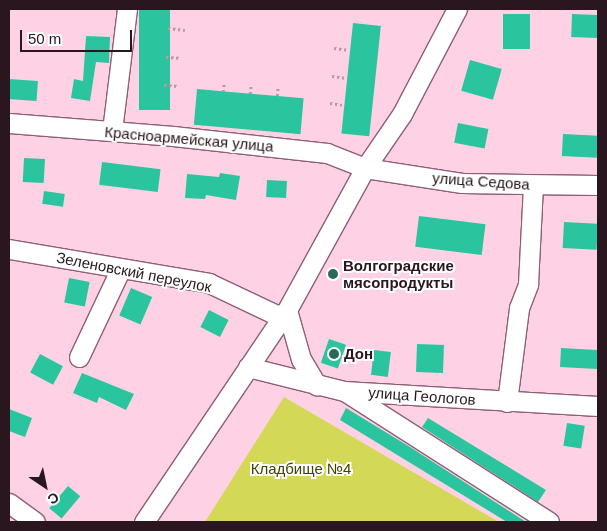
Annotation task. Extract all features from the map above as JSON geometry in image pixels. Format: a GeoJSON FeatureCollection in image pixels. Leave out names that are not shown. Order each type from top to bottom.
{"type":"FeatureCollection","features":[{"type":"Feature","properties":{"kind":"street"},"geometry":{"type":"LineString","coordinates":[[112,131],[126,9]]}},
{"type":"Feature","properties":{"kind":"street"},"geometry":{"type":"LineString","coordinates":[[144,522],[285,314],[365,168],[402,114],[457,9]]}},
{"type":"Feature","properties":{"kind":"street","name":"Красноармейская улица"},"geometry":{"type":"LineString","coordinates":[[9,123],[112,131],[326,153],[365,168]]}},
{"type":"Feature","properties":{"kind":"street","name":"улица Седова"},"geometry":{"type":"LineString","coordinates":[[365,168],[462,183],[598,185]]}},
{"type":"Feature","properties":{"kind":"street"},"geometry":{"type":"LineString","coordinates":[[506,402],[519,308],[528,284],[533,185]]}},
{"type":"Feature","properties":{"kind":"street","name":"Зеленовский переулок"},"geometry":{"type":"LineString","coordinates":[[9,249],[209,283],[285,314]]}},
{"type":"Feature","properties":{"kind":"street"},"geometry":{"type":"LineString","coordinates":[[79,357],[121,268]]}},
{"type":"Feature","properties":{"kind":"street"},"geometry":{"type":"LineString","coordinates":[[285,314],[301,359],[318,386]]}},
{"type":"Feature","properties":{"kind":"street","name":"улица Геологов"},"geometry":{"type":"LineString","coordinates":[[248,367],[344,391],[598,406]]}},
{"type":"Feature","properties":{"kind":"street"},"geometry":{"type":"LineString","coordinates":[[344,391],[549,522]]}},
{"type":"Feature","properties":{"kind":"street"},"geometry":{"type":"LineString","coordinates":[[9,503],[35,522]]}},
{"type":"Feature","properties":{"kind":"path"},"geometry":{"type":"LineString","coordinates":[[168,28],[185,30]]}},
{"type":"Feature","properties":{"kind":"path"},"geometry":{"type":"LineString","coordinates":[[334,48],[349,50]]}},
{"type":"Feature","properties":{"kind":"path"},"geometry":{"type":"LineString","coordinates":[[166,56],[181,58]]}},
{"type":"Feature","properties":{"kind":"path"},"geometry":{"type":"LineString","coordinates":[[332,76],[346,78]]}},
{"type":"Feature","properties":{"kind":"path"},"geometry":{"type":"LineString","coordinates":[[223,92],[224,82]]}},
{"type":"Feature","properties":{"kind":"path"},"geometry":{"type":"LineString","coordinates":[[250,94],[251,84]]}},
{"type":"Feature","properties":{"kind":"path"},"geometry":{"type":"LineString","coordinates":[[164,85],[178,86]]}},
{"type":"Feature","properties":{"kind":"path"},"geometry":{"type":"LineString","coordinates":[[277,96],[278,86]]}},
{"type":"Feature","properties":{"kind":"path"},"geometry":{"type":"LineString","coordinates":[[330,103],[342,105]]}},
{"type":"Feature","properties":{"kind":"green space","name":"Кладбище №4"},"geometry":{"type":"Polygon","coordinates":[[[284,397],[499,522],[205,522],[284,397]]]}},
{"type":"Feature","properties":{"kind":"building"},"geometry":{"type":"Polygon","coordinates":[[[139,9],[170,9],[170,110],[139,110],[139,9]]]}},
{"type":"Feature","properties":{"kind":"building"},"geometry":{"type":"Polygon","coordinates":[[[503,14],[530,14],[530,49],[503,49],[503,14]]]}},
{"type":"Feature","properties":{"kind":"building"},"geometry":{"type":"Polygon","coordinates":[[[572,14],[598,15],[597,38],[571,37],[572,14]]]}},
{"type":"Feature","properties":{"kind":"building"},"geometry":{"type":"Polygon","coordinates":[[[353,23],[381,26],[369,136],[341,133],[353,23]]]}},
{"type":"Feature","properties":{"kind":"building"},"geometry":{"type":"Polygon","coordinates":[[[86,36],[110,37],[109,63],[96,62],[90,101],[71,98],[74,79],[83,81],[86,36]]]}},
{"type":"Feature","properties":{"kind":"building"},"geometry":{"type":"Polygon","coordinates":[[[470,60],[502,69],[493,100],[461,91],[470,60]]]}},
{"type":"Feature","properties":{"kind":"building"},"geometry":{"type":"Polygon","coordinates":[[[9,79],[38,81],[37,101],[9,99],[9,79]]]}},
{"type":"Feature","properties":{"kind":"building"},"geometry":{"type":"Polygon","coordinates":[[[197,89],[304,98],[300,134],[194,125],[197,89]]]}},
{"type":"Feature","properties":{"kind":"building"},"geometry":{"type":"Polygon","coordinates":[[[458,123],[488,129],[485,149],[454,143],[458,123]]]}},
{"type":"Feature","properties":{"kind":"building"},"geometry":{"type":"Polygon","coordinates":[[[563,134],[598,136],[597,158],[562,156],[563,134]]]}},
{"type":"Feature","properties":{"kind":"building"},"geometry":{"type":"Polygon","coordinates":[[[24,158],[45,159],[44,183],[23,182],[24,158]]]}},
{"type":"Feature","properties":{"kind":"building"},"geometry":{"type":"Polygon","coordinates":[[[102,162],[161,169],[158,192],[99,185],[102,162]]]}},
{"type":"Feature","properties":{"kind":"building"},"geometry":{"type":"Polygon","coordinates":[[[220,173],[240,176],[236,200],[206,195],[205,199],[185,198],[187,174],[219,177],[220,173]]]}},
{"type":"Feature","properties":{"kind":"building"},"geometry":{"type":"Polygon","coordinates":[[[267,180],[287,181],[286,198],[266,197],[267,180]]]}},
{"type":"Feature","properties":{"kind":"building"},"geometry":{"type":"Polygon","coordinates":[[[44,191],[65,194],[63,207],[42,204],[44,191]]]}},
{"type":"Feature","properties":{"kind":"building"},"geometry":{"type":"Polygon","coordinates":[[[419,216],[486,224],[482,255],[415,247],[419,216]]]}},
{"type":"Feature","properties":{"kind":"building"},"geometry":{"type":"Polygon","coordinates":[[[564,222],[598,224],[597,250],[563,248],[564,222]]]}},
{"type":"Feature","properties":{"kind":"building"},"geometry":{"type":"Polygon","coordinates":[[[69,278],[90,282],[85,307],[64,303],[69,278]]]}},
{"type":"Feature","properties":{"kind":"building"},"geometry":{"type":"Polygon","coordinates":[[[131,288],[152,297],[140,325],[119,316],[131,288]]]}},
{"type":"Feature","properties":{"kind":"building"},"geometry":{"type":"Polygon","coordinates":[[[209,310],[229,320],[220,337],[200,327],[209,310]]]}},
{"type":"Feature","properties":{"kind":"building","name":"Дон"},"geometry":{"type":"Polygon","coordinates":[[[329,339],[346,345],[338,368],[321,363],[329,339]]]}},
{"type":"Feature","properties":{"kind":"building"},"geometry":{"type":"Polygon","coordinates":[[[417,344],[444,345],[443,373],[416,372],[417,344]]]}},
{"type":"Feature","properties":{"kind":"building"},"geometry":{"type":"Polygon","coordinates":[[[561,348],[598,350],[597,369],[560,367],[561,348]]]}},
{"type":"Feature","properties":{"kind":"building"},"geometry":{"type":"Polygon","coordinates":[[[374,350],[391,352],[388,377],[371,375],[374,350]]]}},
{"type":"Feature","properties":{"kind":"building"},"geometry":{"type":"Polygon","coordinates":[[[40,354],[63,366],[53,385],[30,373],[40,354]]]}},
{"type":"Feature","properties":{"kind":"building"},"geometry":{"type":"Polygon","coordinates":[[[82,373],[134,394],[126,410],[99,397],[97,403],[73,393],[82,373]]]}},
{"type":"Feature","properties":{"kind":"building"},"geometry":{"type":"Polygon","coordinates":[[[346,408],[526,522],[507,522],[340,420],[346,408]]]}},
{"type":"Feature","properties":{"kind":"building"},"geometry":{"type":"Polygon","coordinates":[[[9,409],[32,418],[25,437],[9,431],[9,409]]]}},
{"type":"Feature","properties":{"kind":"building"},"geometry":{"type":"Polygon","coordinates":[[[428,418],[546,490],[538,502],[422,427],[428,418]]]}},
{"type":"Feature","properties":{"kind":"building"},"geometry":{"type":"Polygon","coordinates":[[[567,423],[585,426],[581,449],[563,446],[567,423]]]}},
{"type":"Feature","properties":{"kind":"building"},"geometry":{"type":"Polygon","coordinates":[[[68,486],[80,496],[62,518],[49,508],[68,486]]]}},
{"type":"Feature","properties":{"kind":"place","name":"Волгоградские мясопродукты"},"geometry":{"type":"Point","coordinates":[333,274]}},
{"type":"Feature","properties":{"kind":"place","name":"Дон"},"geometry":{"type":"Point","coordinates":[334,354]}}]}
